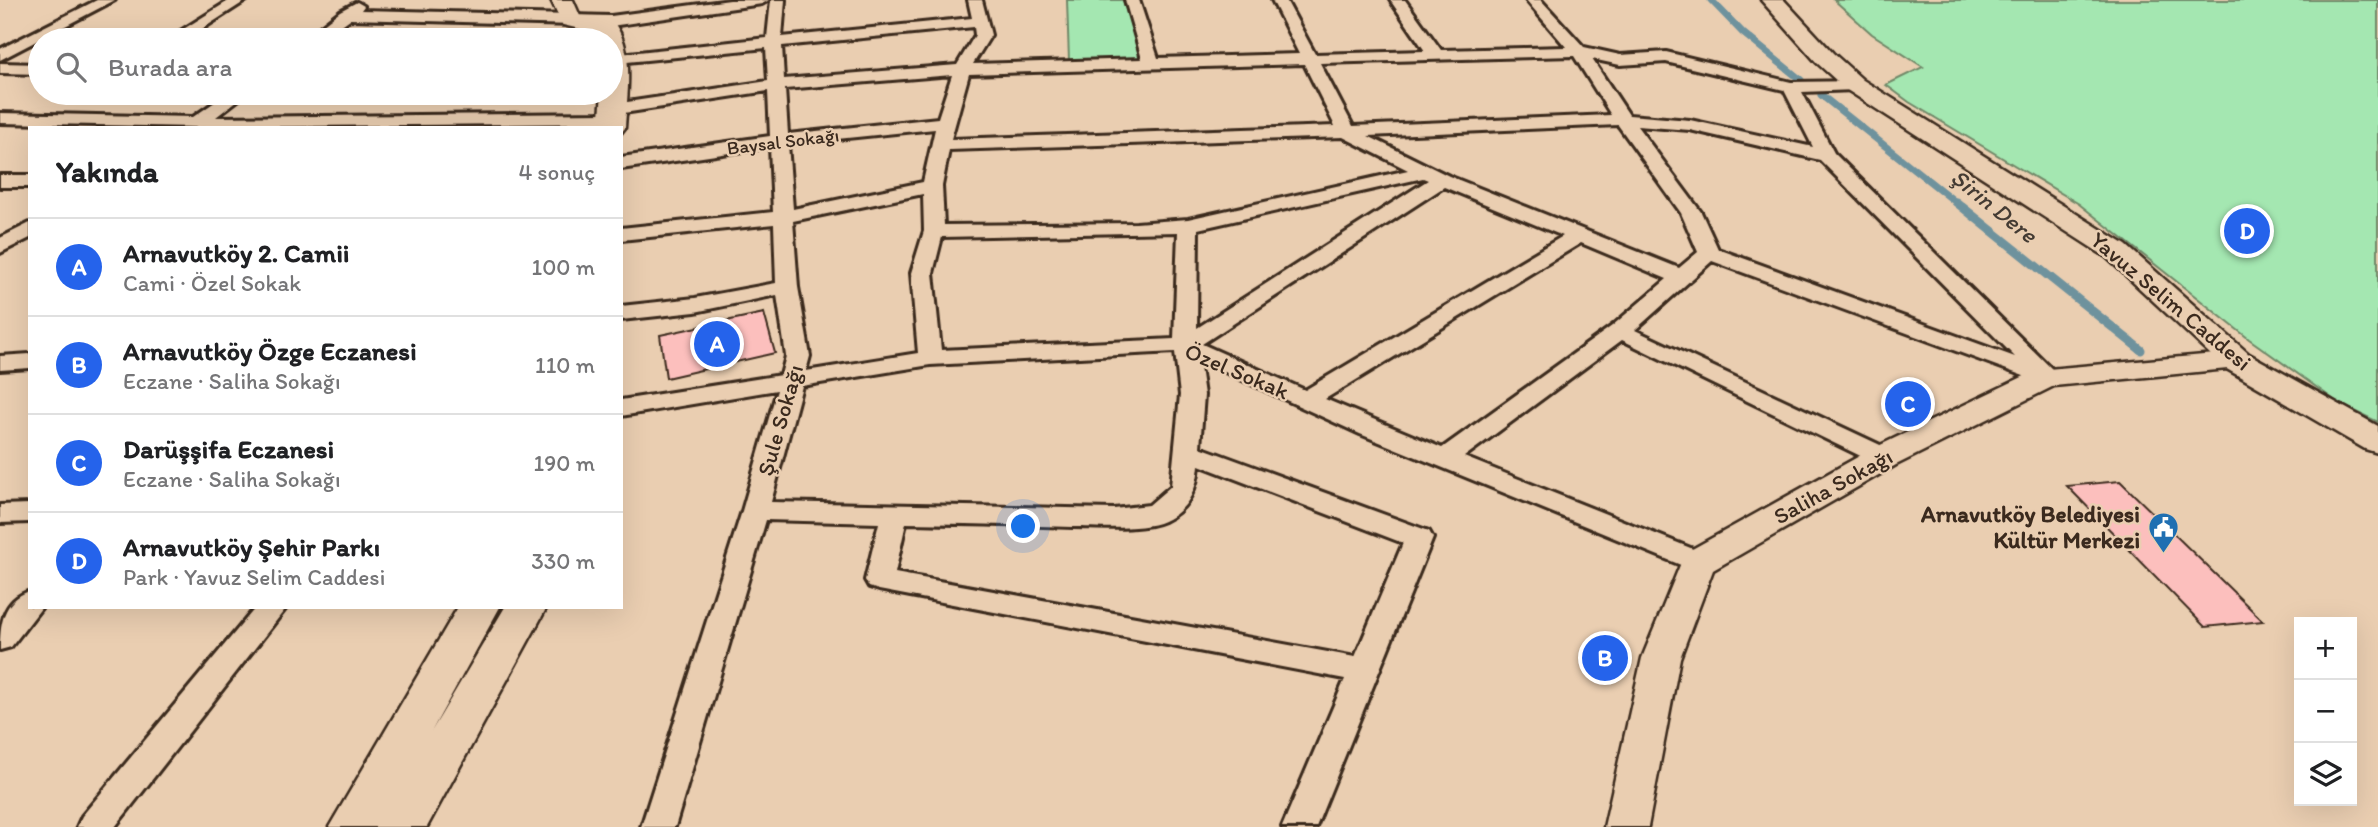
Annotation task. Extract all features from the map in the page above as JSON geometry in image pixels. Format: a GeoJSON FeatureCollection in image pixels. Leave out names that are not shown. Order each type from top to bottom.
{"type":"FeatureCollection","features":[{"type":"Feature","properties":{"kind":"main road"},"geometry":{"type":"LineString","coordinates":[[562,0],[571,20],[609,25]]}},
{"type":"Feature","properties":{"kind":"main road"},"geometry":{"type":"LineString","coordinates":[[599,0],[609,28]]}},
{"type":"Feature","properties":{"kind":"main road","name":"Yavuz Selim Caddesi"},"geometry":{"type":"LineString","coordinates":[[1772,0],[1825,58],[1855,85],[2040,200],[2116,251],[2236,361],[2378,441]]}},
{"type":"Feature","properties":{"kind":"main road"},"geometry":{"type":"LineString","coordinates":[[353,827],[478,609]]}},
{"type":"Feature","properties":{"kind":"main road"},"geometry":{"type":"LineString","coordinates":[[401,827],[525,609]]}},
{"type":"Feature","properties":{"kind":"street"},"geometry":{"type":"LineString","coordinates":[[53,28],[108,0]]}},
{"type":"Feature","properties":{"kind":"street"},"geometry":{"type":"LineString","coordinates":[[194,28],[240,0]]}},
{"type":"Feature","properties":{"kind":"street"},"geometry":{"type":"LineString","coordinates":[[327,28],[366,0]]}},
{"type":"Feature","properties":{"kind":"street"},"geometry":{"type":"LineString","coordinates":[[609,25],[762,0]]}},
{"type":"Feature","properties":{"kind":"street","name":"Şule Sokağı"},"geometry":{"type":"LineString","coordinates":[[658,827],[755,511],[798,356],[787,287],[783,217],[774,44],[778,0]]}},
{"type":"Feature","properties":{"kind":"street"},"geometry":{"type":"LineString","coordinates":[[930,358],[922,272],[934,231],[932,186],[945,122],[962,69],[982,35],[975,0]]}},
{"type":"Feature","properties":{"kind":"street"},"geometry":{"type":"LineString","coordinates":[[1132,0],[1152,65]]}},
{"type":"Feature","properties":{"kind":"street"},"geometry":{"type":"LineString","coordinates":[[1279,0],[1347,132],[1433,176],[1682,276]]}},
{"type":"Feature","properties":{"kind":"street"},"geometry":{"type":"LineString","coordinates":[[1397,0],[1437,56]]}},
{"type":"Feature","properties":{"kind":"street"},"geometry":{"type":"LineString","coordinates":[[1533,0],[1579,51],[1623,120],[1691,212],[1709,253],[2048,377]]}},
{"type":"Feature","properties":{"kind":"street"},"geometry":{"type":"LineString","coordinates":[[345,14],[571,20]]}},
{"type":"Feature","properties":{"kind":"street"},"geometry":{"type":"LineString","coordinates":[[623,64],[774,44],[981,22]]}},
{"type":"Feature","properties":{"kind":"street"},"geometry":{"type":"LineString","coordinates":[[0,55],[28,41]]}},
{"type":"Feature","properties":{"kind":"street"},"geometry":{"type":"LineString","coordinates":[[0,118],[193,125],[613,118],[776,85],[962,69],[1309,61],[1579,51],[1620,60],[1666,57],[1791,87],[1855,85]]}},
{"type":"Feature","properties":{"kind":"street"},"geometry":{"type":"LineString","coordinates":[[0,68],[28,69]]}},
{"type":"Feature","properties":{"kind":"street"},"geometry":{"type":"LineString","coordinates":[[1791,87],[1826,156],[2048,377]]}},
{"type":"Feature","properties":{"kind":"street"},"geometry":{"type":"LineString","coordinates":[[193,125],[222,105]]}},
{"type":"Feature","properties":{"kind":"street"},"geometry":{"type":"LineString","coordinates":[[941,145],[1623,120],[1690,125],[1826,156]]}},
{"type":"Feature","properties":{"kind":"street","name":"Baysal Sokağı"},"geometry":{"type":"LineString","coordinates":[[623,163],[779,140],[945,122]]}},
{"type":"Feature","properties":{"kind":"street"},"geometry":{"type":"LineString","coordinates":[[934,231],[1136,229],[1188,225],[1433,176]]}},
{"type":"Feature","properties":{"kind":"street"},"geometry":{"type":"LineString","coordinates":[[1185,345],[1433,176]]}},
{"type":"Feature","properties":{"kind":"street"},"geometry":{"type":"LineString","coordinates":[[0,181],[28,181]]}},
{"type":"Feature","properties":{"kind":"street"},"geometry":{"type":"LineString","coordinates":[[623,234],[783,217],[932,186]]}},
{"type":"Feature","properties":{"kind":"street"},"geometry":{"type":"LineString","coordinates":[[755,511],[894,516],[1114,518],[1156,513],[1184,489],[1185,451],[1192,394],[1185,345],[1188,225]]}},
{"type":"Feature","properties":{"kind":"street"},"geometry":{"type":"LineString","coordinates":[[2,244],[28,230]]}},
{"type":"Feature","properties":{"kind":"street"},"geometry":{"type":"LineString","coordinates":[[1306,400],[1580,235]]}},
{"type":"Feature","properties":{"kind":"street"},"geometry":{"type":"LineString","coordinates":[[2,244],[28,243]]}},
{"type":"Feature","properties":{"kind":"street"},"geometry":{"type":"LineString","coordinates":[[1445,459],[1620,331],[1709,253]]}},
{"type":"Feature","properties":{"kind":"street"},"geometry":{"type":"LineString","coordinates":[[623,313],[695,305],[787,287]]}},
{"type":"Feature","properties":{"kind":"street"},"geometry":{"type":"LineString","coordinates":[[1620,331],[1884,457]]}},
{"type":"Feature","properties":{"kind":"street","name":"Özel Sokak"},"geometry":{"type":"LineString","coordinates":[[623,408],[930,358],[1185,345],[1445,459],[1698,562]]}},
{"type":"Feature","properties":{"kind":"street"},"geometry":{"type":"LineString","coordinates":[[0,363],[28,361]]}},
{"type":"Feature","properties":{"kind":"street","name":"Saliha Sokağı"},"geometry":{"type":"LineString","coordinates":[[1698,562],[1884,457],[2048,377],[2236,361]]}},
{"type":"Feature","properties":{"kind":"street"},"geometry":{"type":"LineString","coordinates":[[1185,451],[1419,538],[1299,827]]}},
{"type":"Feature","properties":{"kind":"street"},"geometry":{"type":"LineString","coordinates":[[0,514],[28,513]]}},
{"type":"Feature","properties":{"kind":"street"},"geometry":{"type":"LineString","coordinates":[[894,516],[879,580],[1362,670]]}},
{"type":"Feature","properties":{"kind":"street"},"geometry":{"type":"LineString","coordinates":[[1626,827],[1661,658],[1698,562]]}},
{"type":"Feature","properties":{"kind":"street"},"geometry":{"type":"LineString","coordinates":[[0,639],[28,604]]}},
{"type":"Feature","properties":{"kind":"street"},"geometry":{"type":"LineString","coordinates":[[94,827],[271,609]]}},
{"type":"Feature","properties":{"kind":"green space"},"geometry":{"type":"Polygon","coordinates":[[[1067,0],[1123,0],[1141,59],[1069,61],[1067,0]]]}},
{"type":"Feature","properties":{"kind":"green space"},"geometry":{"type":"Polygon","coordinates":[[[1834,0],[2378,0],[2378,422],[2340,404],[2249,339],[2079,204],[1909,102],[1886,85],[1923,67],[1872,34],[1834,0]]]}},
{"type":"Feature","properties":{"kind":"building"},"geometry":{"type":"Polygon","coordinates":[[[764,313],[775,353],[666,378],[660,335],[764,313]]]}},
{"type":"Feature","properties":{"kind":"building","name":"Arnavutköy Belediyesi Kültür Merkezi"},"geometry":{"type":"Polygon","coordinates":[[[2120,481],[2263,621],[2205,627],[2067,486],[2120,481]]]}},
{"type":"Feature","properties":{"kind":"waterway","name":"Şirin Dere"},"geometry":{"type":"LineString","coordinates":[[1711,0],[1743,33],[1801,80]]}},
{"type":"Feature","properties":{"kind":"waterway","name":"Şirin Dere"},"geometry":{"type":"LineString","coordinates":[[1821,95],[1958,204]]}},
{"type":"Feature","properties":{"kind":"waterway","name":"Şirin Dere"},"geometry":{"type":"LineString","coordinates":[[1956,202],[2141,350]]}},
{"type":"Feature","properties":{"kind":"place","name":"Arnavutköy Şehir Parkı"},"geometry":{"type":"Point","coordinates":[2247,231]}},
{"type":"Feature","properties":{"kind":"place","name":"Arnavutköy 2. Camii"},"geometry":{"type":"Point","coordinates":[717,344]}},
{"type":"Feature","properties":{"kind":"place","name":"Darüşşifa Eczanesi"},"geometry":{"type":"Point","coordinates":[1908,404]}},
{"type":"Feature","properties":{"kind":"place","name":"Arnavutköy Belediyesi Kültür Merkezi"},"geometry":{"type":"Point","coordinates":[2163,554]}},
{"type":"Feature","properties":{"kind":"place","name":"Arnavutköy Özge Eczanesi"},"geometry":{"type":"Point","coordinates":[1605,658]}}]}
